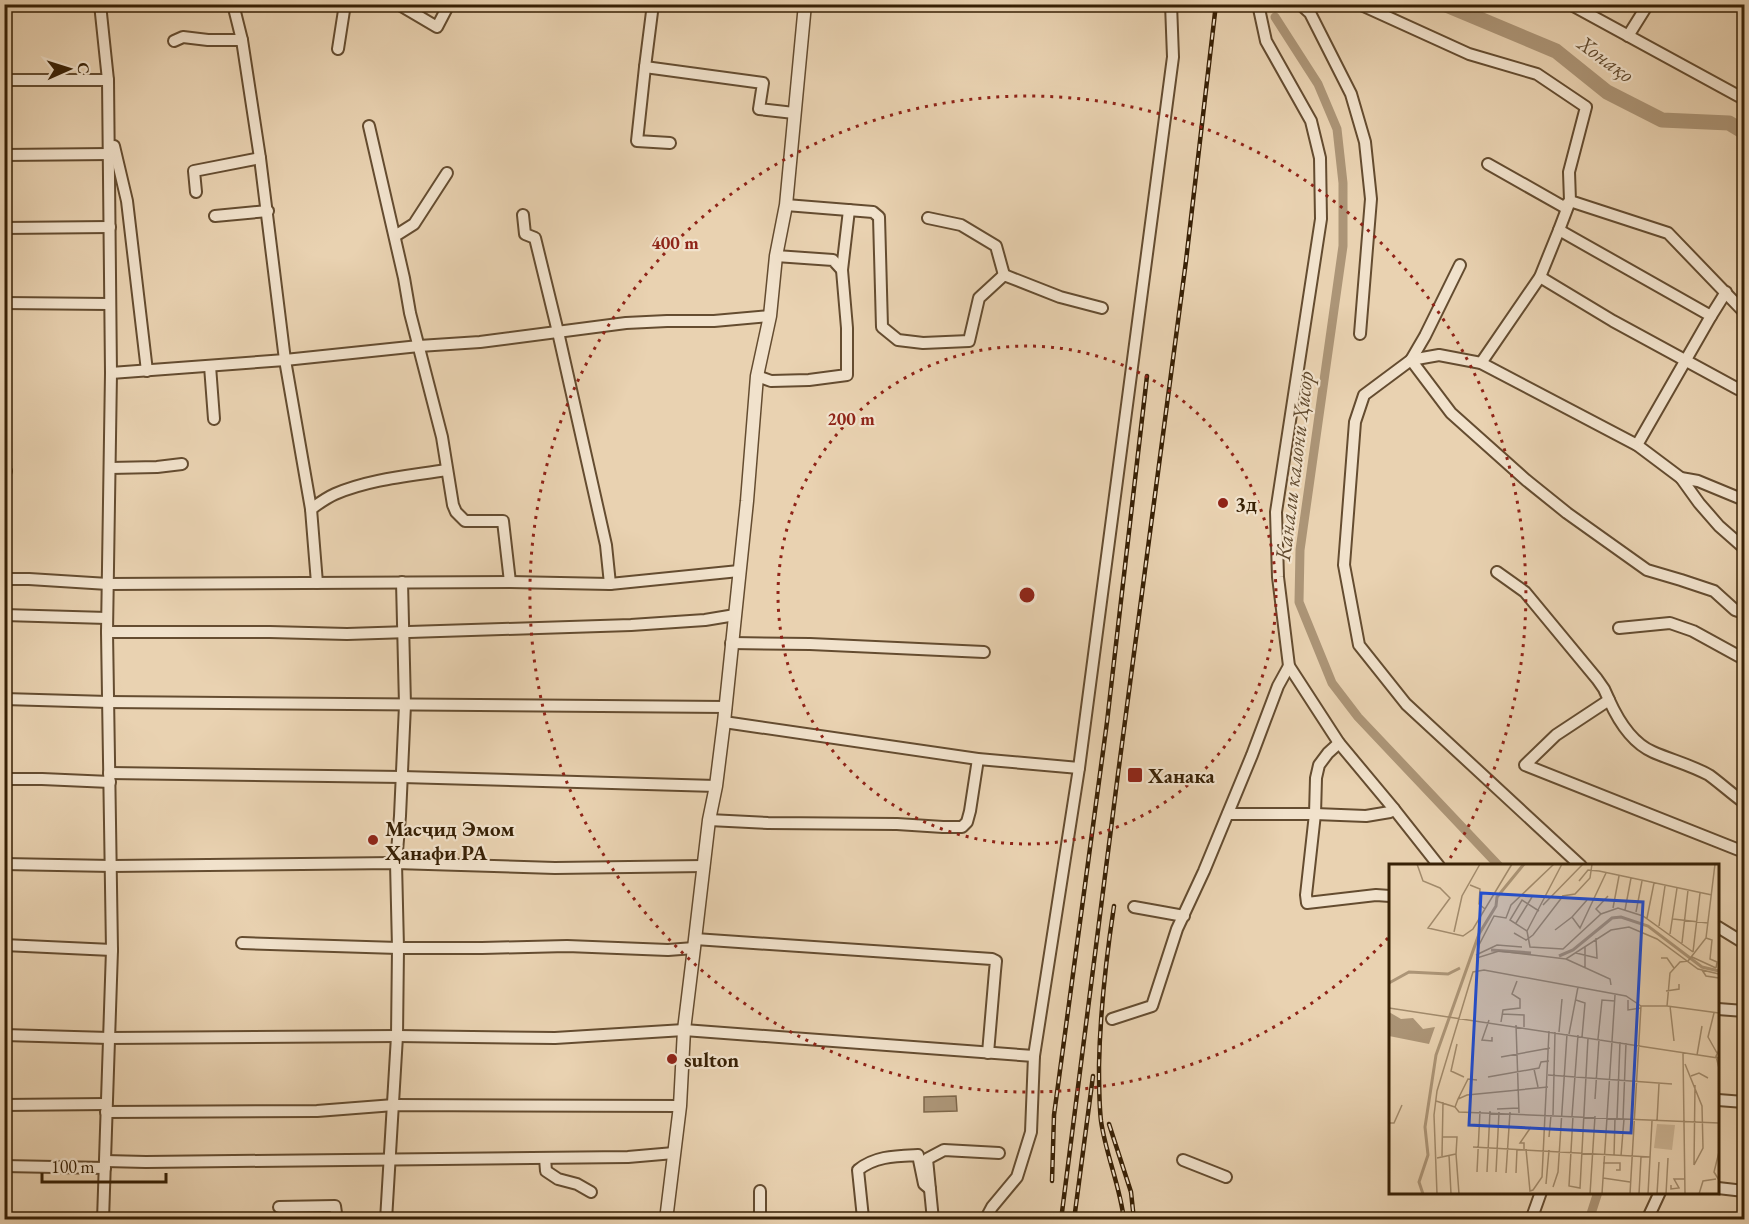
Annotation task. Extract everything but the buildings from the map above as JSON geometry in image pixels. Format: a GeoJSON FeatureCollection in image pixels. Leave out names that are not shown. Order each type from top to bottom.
{"type":"FeatureCollection","features":[{"type":"Feature","properties":{"kind":"street"},"geometry":{"type":"LineString","coordinates":[[100,4],[108,80],[111,374],[107,632],[112,950],[103,1220]]}},
{"type":"Feature","properties":{"kind":"street"},"geometry":{"type":"LineString","coordinates":[[233,4],[242,40],[268,211],[285,360],[310,509],[317,583]]}},
{"type":"Feature","properties":{"kind":"street"},"geometry":{"type":"LineString","coordinates":[[338,49],[345,4]]}},
{"type":"Feature","properties":{"kind":"street"},"geometry":{"type":"LineString","coordinates":[[398,4],[437,27],[449,4]]}},
{"type":"Feature","properties":{"kind":"street"},"geometry":{"type":"LineString","coordinates":[[653,4],[637,141],[670,143]]}},
{"type":"Feature","properties":{"kind":"street"},"geometry":{"type":"LineString","coordinates":[[666,1220],[680,1106],[684,1030],[694,944],[726,707],[757,376],[770,316],[776,256],[786,205],[805,4]]}},
{"type":"Feature","properties":{"kind":"street"},"geometry":{"type":"LineString","coordinates":[[985,1220],[992,1207],[1017,1177],[1030,1132],[1034,1056],[1079,768],[1173,57],[1171,4]]}},
{"type":"Feature","properties":{"kind":"street"},"geometry":{"type":"LineString","coordinates":[[1258,4],[1266,41],[1311,121],[1320,158],[1322,219],[1276,512],[1278,577],[1289,666],[1339,744],[1437,864]]}},
{"type":"Feature","properties":{"kind":"street"},"geometry":{"type":"LineString","coordinates":[[1300,4],[1310,13],[1351,94],[1365,142],[1371,199],[1360,334]]}},
{"type":"Feature","properties":{"kind":"street"},"geometry":{"type":"LineString","coordinates":[[1359,4],[1469,54],[1537,74],[1586,107],[1569,172],[1570,201],[1540,277],[1481,363]]}},
{"type":"Feature","properties":{"kind":"street"},"geometry":{"type":"LineString","coordinates":[[1570,4],[1744,99]]}},
{"type":"Feature","properties":{"kind":"street"},"geometry":{"type":"LineString","coordinates":[[1628,36],[1648,4]]}},
{"type":"Feature","properties":{"kind":"street"},"geometry":{"type":"LineString","coordinates":[[174,40],[183,37],[242,40]]}},
{"type":"Feature","properties":{"kind":"street"},"geometry":{"type":"LineString","coordinates":[[645,68],[763,83],[759,109],[794,113]]}},
{"type":"Feature","properties":{"kind":"street"},"geometry":{"type":"LineString","coordinates":[[4,80],[108,80]]}},
{"type":"Feature","properties":{"kind":"street"},"geometry":{"type":"LineString","coordinates":[[109,125],[127,201],[147,371]]}},
{"type":"Feature","properties":{"kind":"street"},"geometry":{"type":"LineString","coordinates":[[369,126],[395,236],[410,313],[442,437],[453,505],[461,518],[472,522],[503,521],[510,582]]}},
{"type":"Feature","properties":{"kind":"street"},"geometry":{"type":"LineString","coordinates":[[4,154],[110,154]]}},
{"type":"Feature","properties":{"kind":"street"},"geometry":{"type":"LineString","coordinates":[[196,192],[194,171],[260,158]]}},
{"type":"Feature","properties":{"kind":"street"},"geometry":{"type":"LineString","coordinates":[[1488,164],[1564,207],[1570,201]]}},
{"type":"Feature","properties":{"kind":"street"},"geometry":{"type":"LineString","coordinates":[[395,236],[414,224],[447,173]]}},
{"type":"Feature","properties":{"kind":"street"},"geometry":{"type":"LineString","coordinates":[[1570,201],[1668,233],[1744,312]]}},
{"type":"Feature","properties":{"kind":"street"},"geometry":{"type":"LineString","coordinates":[[786,205],[873,212],[879,217],[882,327],[898,340],[923,344],[969,341],[979,298],[1004,275]]}},
{"type":"Feature","properties":{"kind":"street"},"geometry":{"type":"LineString","coordinates":[[757,376],[771,381],[809,380],[847,375],[847,328],[842,270],[849,210]]}},
{"type":"Feature","properties":{"kind":"street"},"geometry":{"type":"LineString","coordinates":[[215,216],[268,211]]}},
{"type":"Feature","properties":{"kind":"street"},"geometry":{"type":"LineString","coordinates":[[523,214],[525,234],[535,238],[558,332],[606,545],[610,584]]}},
{"type":"Feature","properties":{"kind":"street"},"geometry":{"type":"LineString","coordinates":[[928,218],[961,225],[996,246],[1004,275]]}},
{"type":"Feature","properties":{"kind":"street"},"geometry":{"type":"LineString","coordinates":[[4,228],[110,227]]}},
{"type":"Feature","properties":{"kind":"street"},"geometry":{"type":"LineString","coordinates":[[1559,230],[1711,316]]}},
{"type":"Feature","properties":{"kind":"street"},"geometry":{"type":"LineString","coordinates":[[776,256],[833,260],[842,270]]}},
{"type":"Feature","properties":{"kind":"street"},"geometry":{"type":"LineString","coordinates":[[1460,265],[1411,360],[1364,395],[1355,422],[1344,565],[1359,645],[1406,704],[1579,864]]}},
{"type":"Feature","properties":{"kind":"street"},"geometry":{"type":"LineString","coordinates":[[1004,275],[1060,297],[1102,308]]}},
{"type":"Feature","properties":{"kind":"street"},"geometry":{"type":"LineString","coordinates":[[1540,277],[1613,321],[1738,389]]}},
{"type":"Feature","properties":{"kind":"street"},"geometry":{"type":"LineString","coordinates":[[1637,445],[1726,292]]}},
{"type":"Feature","properties":{"kind":"street"},"geometry":{"type":"LineString","coordinates":[[4,303],[110,304]]}},
{"type":"Feature","properties":{"kind":"street"},"geometry":{"type":"LineString","coordinates":[[111,374],[480,342],[626,323],[714,321],[770,316]]}},
{"type":"Feature","properties":{"kind":"street"},"geometry":{"type":"LineString","coordinates":[[1411,360],[1439,355],[1481,363],[1637,445],[1682,478],[1719,526],[1744,548]]}},
{"type":"Feature","properties":{"kind":"street"},"geometry":{"type":"LineString","coordinates":[[1411,360],[1451,413],[1567,513],[1647,570],[1714,591],[1735,610],[1744,613]]}},
{"type":"Feature","properties":{"kind":"street"},"geometry":{"type":"LineString","coordinates":[[210,366],[214,419]]}},
{"type":"Feature","properties":{"kind":"street"},"geometry":{"type":"LineString","coordinates":[[110,468],[182,464]]}},
{"type":"Feature","properties":{"kind":"street"},"geometry":{"type":"LineString","coordinates":[[310,509],[334,494],[351,489],[398,477],[446,470]]}},
{"type":"Feature","properties":{"kind":"street"},"geometry":{"type":"LineString","coordinates":[[1682,478],[1698,481],[1744,500]]}},
{"type":"Feature","properties":{"kind":"street"},"geometry":{"type":"LineString","coordinates":[[4,579],[108,584],[510,582],[610,584],[740,571]]}},
{"type":"Feature","properties":{"kind":"street"},"geometry":{"type":"LineString","coordinates":[[1497,572],[1525,592],[1597,679],[1617,718],[1638,742],[1654,753],[1679,761],[1709,775],[1742,801]]}},
{"type":"Feature","properties":{"kind":"street"},"geometry":{"type":"LineString","coordinates":[[386,1220],[397,1036],[396,863],[405,705],[402,582]]}},
{"type":"Feature","properties":{"kind":"street"},"geometry":{"type":"LineString","coordinates":[[4,615],[107,618]]}},
{"type":"Feature","properties":{"kind":"street"},"geometry":{"type":"LineString","coordinates":[[107,632],[403,633],[631,625],[705,620],[735,615]]}},
{"type":"Feature","properties":{"kind":"street"},"geometry":{"type":"LineString","coordinates":[[1619,628],[1670,623],[1693,631],[1744,659]]}},
{"type":"Feature","properties":{"kind":"street"},"geometry":{"type":"LineString","coordinates":[[731,643],[810,644],[984,652]]}},
{"type":"Feature","properties":{"kind":"street"},"geometry":{"type":"LineString","coordinates":[[1112,1019],[1152,1006],[1177,929],[1228,814],[1278,686],[1289,666]]}},
{"type":"Feature","properties":{"kind":"street"},"geometry":{"type":"LineString","coordinates":[[4,699],[108,702],[726,707]]}},
{"type":"Feature","properties":{"kind":"street"},"geometry":{"type":"LineString","coordinates":[[1609,700],[1556,735],[1525,765],[1744,852]]}},
{"type":"Feature","properties":{"kind":"street"},"geometry":{"type":"LineString","coordinates":[[724,722],[978,759],[1079,768]]}},
{"type":"Feature","properties":{"kind":"street"},"geometry":{"type":"LineString","coordinates":[[1339,744],[1319,765],[1316,778],[1307,903],[1376,895],[1389,896]]}},
{"type":"Feature","properties":{"kind":"street"},"geometry":{"type":"LineString","coordinates":[[709,820],[962,827],[968,822],[978,759]]}},
{"type":"Feature","properties":{"kind":"street"},"geometry":{"type":"LineString","coordinates":[[4,779],[402,777],[716,786]]}},
{"type":"Feature","properties":{"kind":"street"},"geometry":{"type":"LineString","coordinates":[[1228,814],[1366,816],[1390,812],[1394,809]]}},
{"type":"Feature","properties":{"kind":"street"},"geometry":{"type":"LineString","coordinates":[[4,864],[112,866],[396,863],[555,868],[704,866]]}},
{"type":"Feature","properties":{"kind":"street"},"geometry":{"type":"LineString","coordinates":[[1134,907],[1184,916]]}},
{"type":"Feature","properties":{"kind":"street"},"geometry":{"type":"LineString","coordinates":[[1719,928],[1744,943]]}},
{"type":"Feature","properties":{"kind":"street"},"geometry":{"type":"LineString","coordinates":[[242,943],[398,948],[567,946],[668,950],[694,944],[992,959],[997,965],[988,1053]]}},
{"type":"Feature","properties":{"kind":"street"},"geometry":{"type":"LineString","coordinates":[[4,945],[112,950]]}},
{"type":"Feature","properties":{"kind":"street"},"geometry":{"type":"LineString","coordinates":[[1719,1009],[1744,1011]]}},
{"type":"Feature","properties":{"kind":"street"},"geometry":{"type":"LineString","coordinates":[[4,1035],[109,1038],[397,1036],[555,1038],[684,1030],[1034,1056]]}},
{"type":"Feature","properties":{"kind":"street"},"geometry":{"type":"LineString","coordinates":[[1719,1100],[1744,1102]]}},
{"type":"Feature","properties":{"kind":"street"},"geometry":{"type":"LineString","coordinates":[[4,1105],[317,1111],[394,1105],[680,1106]]}},
{"type":"Feature","properties":{"kind":"street"},"geometry":{"type":"LineString","coordinates":[[933,1220],[927,1159],[944,1150],[999,1153]]}},
{"type":"Feature","properties":{"kind":"street"},"geometry":{"type":"LineString","coordinates":[[4,1166],[105,1165],[146,1162],[628,1157],[674,1153]]}},
{"type":"Feature","properties":{"kind":"street"},"geometry":{"type":"LineString","coordinates":[[863,1218],[858,1170],[865,1164],[890,1156],[918,1155],[924,1184],[930,1189]]}},
{"type":"Feature","properties":{"kind":"street"},"geometry":{"type":"LineString","coordinates":[[545,1158],[546,1171],[558,1179],[577,1184],[591,1192]]}},
{"type":"Feature","properties":{"kind":"street"},"geometry":{"type":"LineString","coordinates":[[1183,1160],[1226,1177]]}},
{"type":"Feature","properties":{"kind":"street"},"geometry":{"type":"LineString","coordinates":[[1719,1188],[1744,1191]]}},
{"type":"Feature","properties":{"kind":"street"},"geometry":{"type":"LineString","coordinates":[[760,1191],[760,1220]]}},
{"type":"Feature","properties":{"kind":"street"},"geometry":{"type":"LineString","coordinates":[[1531,1220],[1539,1194]]}},
{"type":"Feature","properties":{"kind":"street"},"geometry":{"type":"LineString","coordinates":[[1647,1220],[1658,1194]]}},
{"type":"Feature","properties":{"kind":"street"},"geometry":{"type":"LineString","coordinates":[[279,1207],[335,1206],[337,1220]]}},
{"type":"Feature","properties":{"kind":"shaded area"},"geometry":{"type":"Polygon","coordinates":[[[956,1096],[957,1111],[924,1112],[924,1097],[956,1096]]]}},
{"type":"Feature","properties":{"kind":"waterway","name":"Хонақо"},"geometry":{"type":"LineString","coordinates":[[1444,4],[1556,51],[1607,92],[1662,120],[1729,123],[1744,132]]}},
{"type":"Feature","properties":{"kind":"waterway","name":"Канали калони Ҳисор"},"geometry":{"type":"LineString","coordinates":[[1275,17],[1318,84],[1337,129],[1343,183],[1343,246],[1300,550],[1299,602],[1332,683],[1358,717],[1497,864]]}},
{"type":"Feature","properties":{"kind":"waterway","name":"Канали калони Ҳисор"},"geometry":{"type":"LineString","coordinates":[[1589,1220],[1597,1194]]}},
{"type":"Feature","properties":{"kind":"railway"},"geometry":{"type":"LineString","coordinates":[[1061,1220],[1186,261],[1216,4]]}},
{"type":"Feature","properties":{"kind":"railway"},"geometry":{"type":"LineString","coordinates":[[1052,1181],[1054,1115],[1107,722],[1147,376]]}},
{"type":"Feature","properties":{"kind":"railway"},"geometry":{"type":"LineString","coordinates":[[1114,906],[1102,1006],[1099,1093],[1103,1134],[1124,1220]]}},
{"type":"Feature","properties":{"kind":"railway"},"geometry":{"type":"LineString","coordinates":[[1074,1220],[1093,1076]]}},
{"type":"Feature","properties":{"kind":"railway"},"geometry":{"type":"LineString","coordinates":[[1109,1124],[1131,1192],[1134,1220]]}},
{"type":"Feature","properties":{"kind":"place","name":"3д"},"geometry":{"type":"Point","coordinates":[1223,503]}},
{"type":"Feature","properties":{"kind":"place","name":"Ханака"},"geometry":{"type":"Point","coordinates":[1135,775]}},
{"type":"Feature","properties":{"kind":"place","name":"Масҷид Эмом Ҳанафи РА"},"geometry":{"type":"Point","coordinates":[373,840]}},
{"type":"Feature","properties":{"kind":"place","name":"sulton"},"geometry":{"type":"Point","coordinates":[672,1059]}}]}
